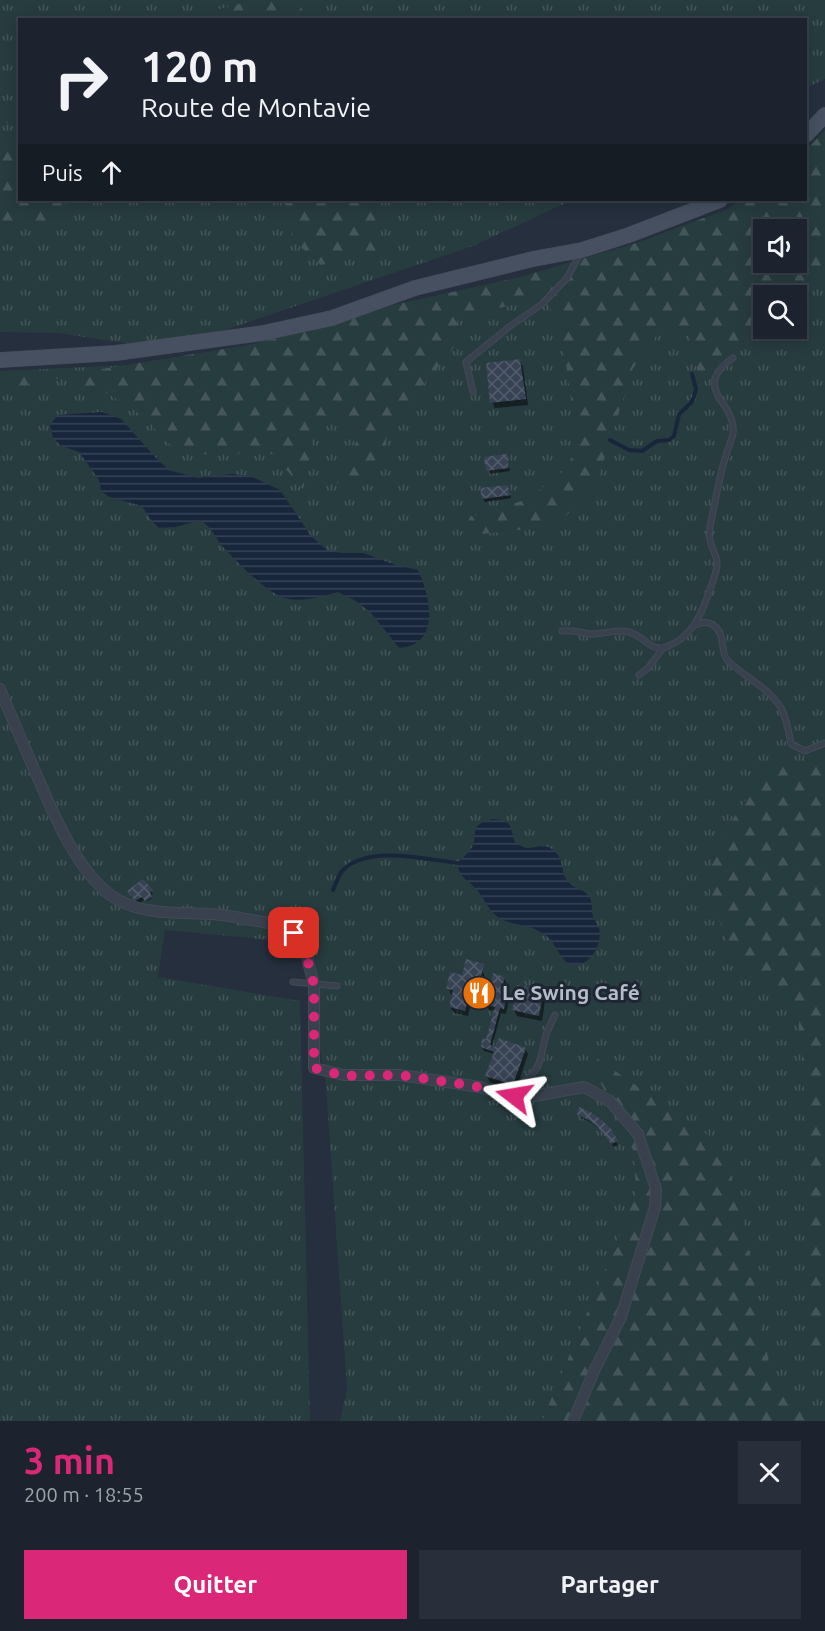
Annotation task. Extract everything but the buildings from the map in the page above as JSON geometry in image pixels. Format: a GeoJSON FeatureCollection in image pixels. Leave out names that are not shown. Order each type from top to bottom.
{"type":"FeatureCollection","features":[{"type":"Feature","properties":{"kind":"street"},"geometry":{"type":"LineString","coordinates":[[807,134],[825,115]]}},
{"type":"Feature","properties":{"kind":"street"},"geometry":{"type":"LineString","coordinates":[[0,360],[116,353],[263,333],[332,318],[415,288],[533,259],[582,250],[629,235],[717,201]]}},
{"type":"Feature","properties":{"kind":"street"},"geometry":{"type":"LineString","coordinates":[[0,689],[48,802],[85,868],[109,894],[140,908],[165,913],[213,914],[271,923],[285,927],[307,946],[308,962],[314,985],[314,1068],[344,1076],[399,1075],[443,1081],[514,1096],[534,1096],[584,1087],[610,1101],[638,1134],[656,1189],[655,1207],[621,1317],[594,1371],[573,1421]]}},
{"type":"Feature","properties":{"kind":"lane"},"geometry":{"type":"LineString","coordinates":[[473,392],[466,363],[509,327],[542,304],[567,278],[582,250]]}},
{"type":"Feature","properties":{"kind":"lane"},"geometry":{"type":"LineString","coordinates":[[562,631],[573,630],[589,634],[626,631],[634,633],[653,648],[663,648],[687,634],[698,620],[705,606],[718,564],[710,542],[712,518],[733,433],[733,424],[717,395],[714,384],[715,377],[722,366],[733,358]]}},
{"type":"Feature","properties":{"kind":"lane"},"geometry":{"type":"LineString","coordinates":[[694,626],[704,622],[718,629],[723,639],[726,660],[763,689],[781,708],[791,744],[805,751],[825,743]]}},
{"type":"Feature","properties":{"kind":"lane"},"geometry":{"type":"LineString","coordinates":[[639,675],[648,668],[663,648]]}},
{"type":"Feature","properties":{"kind":"lane"},"geometry":{"type":"LineString","coordinates":[[293,982],[337,986]]}},
{"type":"Feature","properties":{"kind":"lane"},"geometry":{"type":"LineString","coordinates":[[507,1094],[537,1068],[546,1034],[555,1015]]}},
{"type":"Feature","properties":{"kind":"green space"},"geometry":{"type":"Polygon","coordinates":[[[0,0],[246,0],[188,18],[18,18],[18,47],[16,48],[18,49],[18,201],[284,201],[293,240],[384,250],[374,201],[570,201],[473,246],[216,333],[140,345],[57,333],[0,332],[0,0]]]}},
{"type":"Feature","properties":{"kind":"green space"},"geometry":{"type":"Polygon","coordinates":[[[246,0],[299,0],[305,18],[188,18],[246,0]]]}},
{"type":"Feature","properties":{"kind":"green space"},"geometry":{"type":"Polygon","coordinates":[[[299,0],[825,0],[825,79],[807,88],[807,18],[304,18],[299,0]]]}},
{"type":"Feature","properties":{"kind":"green space"},"geometry":{"type":"Polygon","coordinates":[[[0,106],[18,110],[18,124],[0,122],[0,106]]]}},
{"type":"Feature","properties":{"kind":"green space"},"geometry":{"type":"Polygon","coordinates":[[[825,130],[825,266],[805,285],[753,285],[753,332],[699,378],[689,332],[662,328],[633,368],[597,482],[557,526],[461,536],[470,517],[525,500],[561,474],[578,448],[561,328],[544,298],[458,317],[454,347],[390,426],[383,452],[356,484],[332,483],[360,436],[361,423],[317,419],[303,489],[273,454],[216,453],[192,456],[163,440],[147,418],[105,392],[77,386],[75,381],[70,379],[40,378],[14,392],[13,383],[1,375],[90,371],[254,344],[366,311],[520,277],[633,244],[728,209],[740,201],[807,201],[807,149],[825,130]]]}},
{"type":"Feature","properties":{"kind":"green space"},"geometry":{"type":"Polygon","coordinates":[[[18,132],[18,201],[65,201],[67,225],[0,224],[0,147],[14,148],[18,132]]]}},
{"type":"Feature","properties":{"kind":"green space"},"geometry":{"type":"Polygon","coordinates":[[[825,159],[825,1421],[340,1421],[347,1389],[326,1086],[303,943],[165,930],[158,977],[300,1001],[310,1421],[0,1421],[0,371],[308,357],[807,201],[825,159]]]}},
{"type":"Feature","properties":{"kind":"green space"},"geometry":{"type":"Polygon","coordinates":[[[284,201],[374,201],[384,250],[321,265],[293,240],[284,201]]]}},
{"type":"Feature","properties":{"kind":"green space"},"geometry":{"type":"Polygon","coordinates":[[[825,754],[825,1349],[807,1345],[804,1080],[799,1023],[772,987],[740,973],[710,897],[712,849],[767,770],[825,754]]]}},
{"type":"Feature","properties":{"kind":"green space"},"geometry":{"type":"Polygon","coordinates":[[[585,1050],[722,1145],[741,1209],[771,1375],[795,1404],[825,1411],[825,1421],[542,1421],[636,1195],[634,1152],[585,1050]]]}},
{"type":"Feature","properties":{"kind":"water"},"geometry":{"type":"Polygon","coordinates":[[[102,412],[121,419],[169,470],[197,478],[232,474],[253,477],[280,490],[311,536],[327,550],[341,553],[363,553],[418,570],[429,606],[427,629],[422,638],[412,645],[399,648],[371,613],[356,601],[338,592],[303,600],[289,599],[275,594],[244,568],[200,520],[176,527],[159,528],[142,506],[109,497],[101,491],[99,480],[79,452],[61,446],[53,438],[50,425],[58,415],[102,412]]]}},
{"type":"Feature","properties":{"kind":"water"},"geometry":{"type":"Polygon","coordinates":[[[493,819],[508,823],[515,842],[522,847],[544,846],[553,850],[561,861],[568,882],[585,892],[590,898],[593,916],[600,934],[594,952],[586,961],[581,964],[570,964],[566,962],[551,940],[542,933],[530,927],[501,919],[461,873],[457,863],[471,849],[477,827],[493,819]]]}},
{"type":"Feature","properties":{"kind":"waterway"},"geometry":{"type":"LineString","coordinates":[[610,440],[629,450],[642,451],[657,441],[669,440],[674,436],[679,414],[694,397],[696,389],[692,374]]}},
{"type":"Feature","properties":{"kind":"waterway"},"geometry":{"type":"LineString","coordinates":[[333,890],[343,870],[354,862],[367,858],[397,856],[457,863]]}},
{"type":"Feature","properties":{"kind":"place","name":"Le Swing Café"},"geometry":{"type":"Point","coordinates":[479,993]}},
{"type":"Feature","properties":{"kind":"route"},"geometry":{"type":"LineString","coordinates":[[294,933],[307,946],[308,962],[314,985],[314,1068],[344,1076],[399,1075],[479,1087],[514,1096]]}}]}
